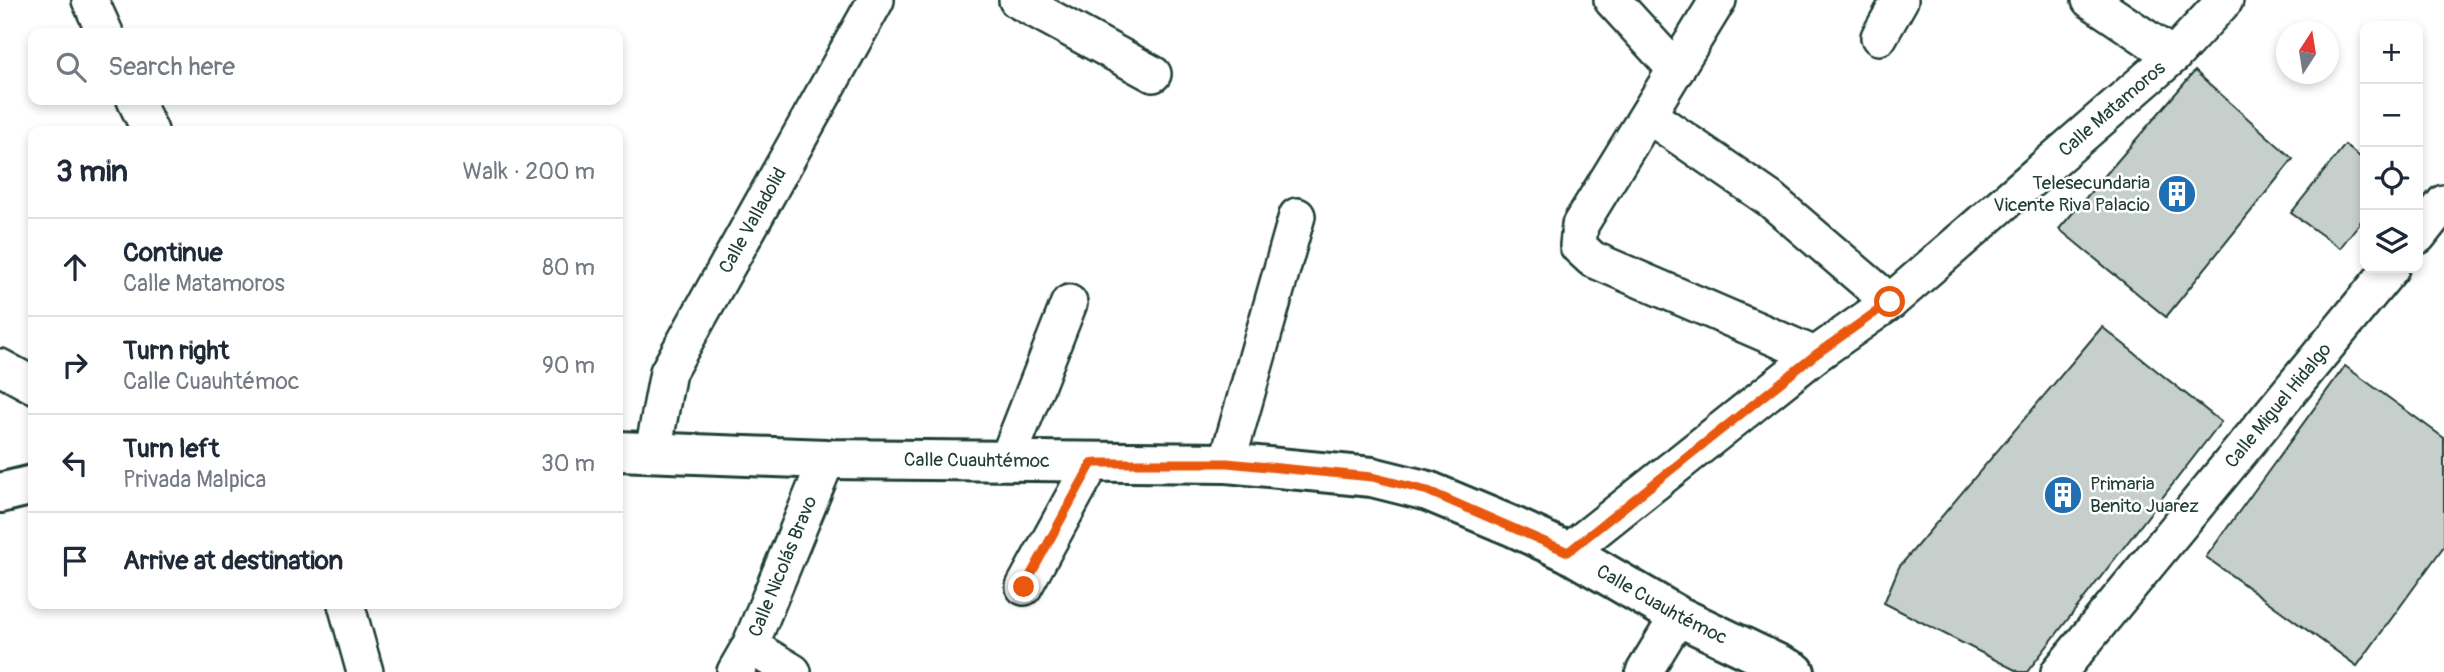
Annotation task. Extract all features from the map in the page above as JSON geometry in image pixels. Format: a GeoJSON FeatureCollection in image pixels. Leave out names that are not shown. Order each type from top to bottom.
{"type":"FeatureCollection","features":[{"type":"Feature","properties":{"kind":"main road","name":"Calle Cuauhtémoc"},"geometry":{"type":"LineString","coordinates":[[635,451],[827,459],[1227,463],[1372,477],[1428,491],[1568,552],[1678,617],[1795,672]]}},
{"type":"Feature","properties":{"kind":"main road"},"geometry":{"type":"LineString","coordinates":[[0,494],[28,486]]}},
{"type":"Feature","properties":{"kind":"street"},"geometry":{"type":"LineString","coordinates":[[90,0],[103,28]]}},
{"type":"Feature","properties":{"kind":"street","name":"Calle Valladolid"},"geometry":{"type":"LineString","coordinates":[[635,451],[668,372],[876,0]]}},
{"type":"Feature","properties":{"kind":"street"},"geometry":{"type":"LineString","coordinates":[[1017,0],[1153,74]]}},
{"type":"Feature","properties":{"kind":"street"},"geometry":{"type":"LineString","coordinates":[[1612,0],[1676,70]]}},
{"type":"Feature","properties":{"kind":"street"},"geometry":{"type":"LineString","coordinates":[[1718,0],[1580,225],[1578,246],[1592,259],[1815,355]]}},
{"type":"Feature","properties":{"kind":"street"},"geometry":{"type":"LineString","coordinates":[[1879,37],[1899,0]]}},
{"type":"Feature","properties":{"kind":"street"},"geometry":{"type":"LineString","coordinates":[[2090,0],[2173,56]]}},
{"type":"Feature","properties":{"kind":"street","name":"Calle Matamoros"},"geometry":{"type":"LineString","coordinates":[[1568,552],[1815,355],[1890,302],[2173,56],[2225,0]]}},
{"type":"Feature","properties":{"kind":"street"},"geometry":{"type":"LineString","coordinates":[[137,105],[148,126]]}},
{"type":"Feature","properties":{"kind":"street"},"geometry":{"type":"LineString","coordinates":[[1648,115],[1770,199],[1890,302]]}},
{"type":"Feature","properties":{"kind":"street"},"geometry":{"type":"LineString","coordinates":[[2423,230],[2443,207]]}},
{"type":"Feature","properties":{"kind":"street"},"geometry":{"type":"LineString","coordinates":[[1227,463],[1297,216]]}},
{"type":"Feature","properties":{"kind":"street","name":"Calle Miguel Hidalgo"},"geometry":{"type":"LineString","coordinates":[[2059,672],[2387,273]]}},
{"type":"Feature","properties":{"kind":"street"},"geometry":{"type":"LineString","coordinates":[[1007,461],[1069,303]]}},
{"type":"Feature","properties":{"kind":"street"},"geometry":{"type":"LineString","coordinates":[[0,367],[28,382]]}},
{"type":"Feature","properties":{"kind":"street","name":"Calle Nicolás Bravo"},"geometry":{"type":"LineString","coordinates":[[742,659],[827,459]]}},
{"type":"Feature","properties":{"kind":"street"},"geometry":{"type":"LineString","coordinates":[[1024,587],[1092,463]]}},
{"type":"Feature","properties":{"kind":"street"},"geometry":{"type":"LineString","coordinates":[[347,609],[365,672]]}},
{"type":"Feature","properties":{"kind":"street"},"geometry":{"type":"LineString","coordinates":[[1644,672],[1678,617]]}},
{"type":"Feature","properties":{"kind":"street"},"geometry":{"type":"LineString","coordinates":[[742,659],[793,672]]}},
{"type":"Feature","properties":{"kind":"building","name":"Telesecundaria Vicente Riva Palacio"},"geometry":{"type":"Polygon","coordinates":[[[2195,71],[2293,159],[2166,317],[2059,229],[2195,71]]]}},
{"type":"Feature","properties":{"kind":"building"},"geometry":{"type":"Polygon","coordinates":[[[2345,145],[2360,157],[2360,222],[2340,248],[2291,213],[2345,145]]]}},
{"type":"Feature","properties":{"kind":"building","name":"Primaria Benito Juarez"},"geometry":{"type":"Polygon","coordinates":[[[2102,327],[2221,422],[2027,672],[2019,672],[1884,603],[1899,567],[2102,327]]]}},
{"type":"Feature","properties":{"kind":"building"},"geometry":{"type":"Polygon","coordinates":[[[2345,366],[2444,438],[2444,546],[2357,666],[2206,557],[2345,366]]]}},
{"type":"Feature","properties":{"kind":"place","name":"Telesecundaria Vicente Riva Palacio"},"geometry":{"type":"Point","coordinates":[2177,194]}},
{"type":"Feature","properties":{"kind":"place","name":"Primaria Benito Juarez"},"geometry":{"type":"Point","coordinates":[2063,495]}},
{"type":"Feature","properties":{"kind":"route"},"geometry":{"type":"LineString","coordinates":[[1024,587],[1092,463],[1227,463],[1372,477],[1428,491],[1568,552],[1815,355],[1890,302]]}}]}
